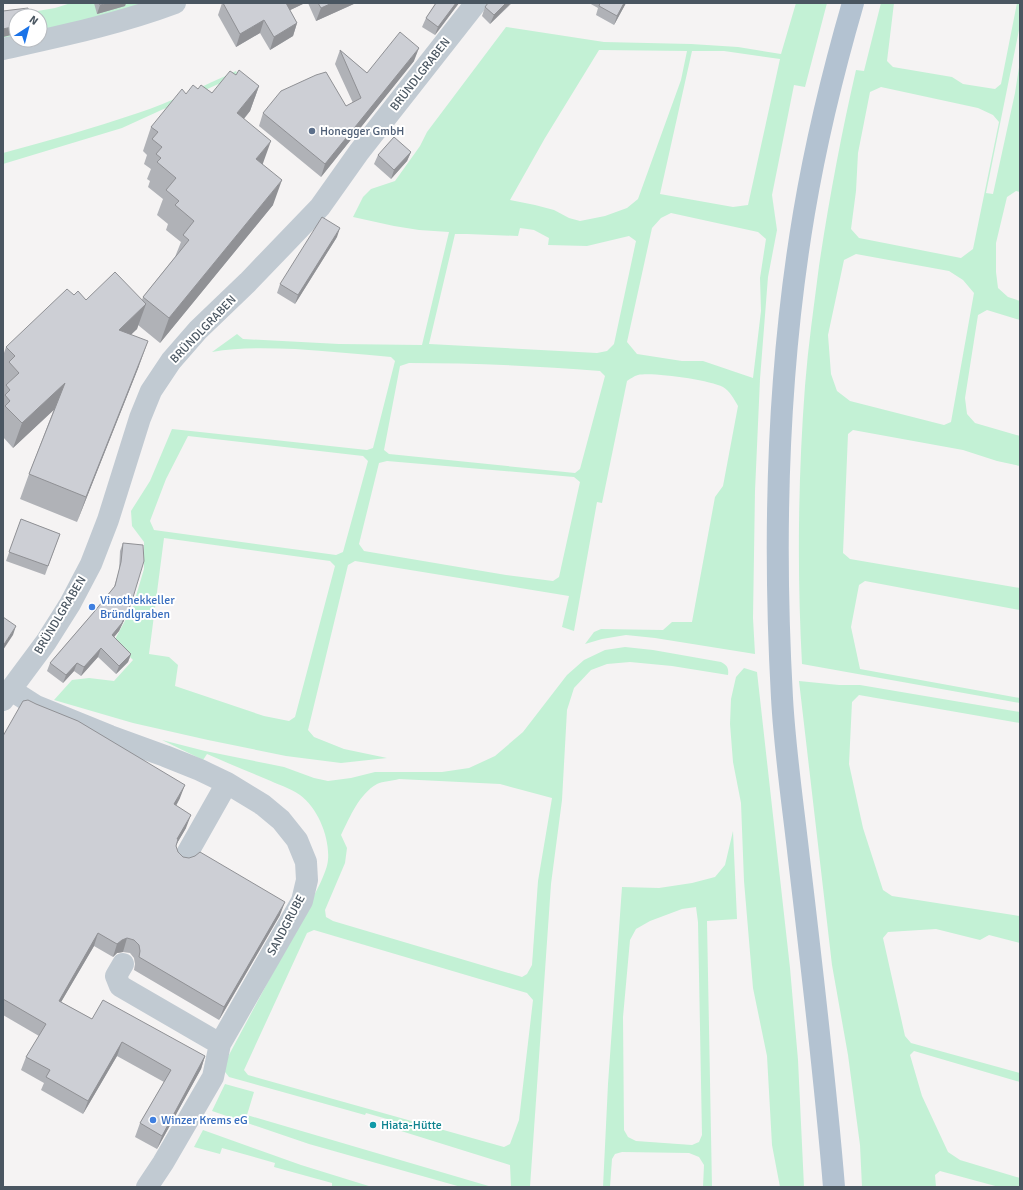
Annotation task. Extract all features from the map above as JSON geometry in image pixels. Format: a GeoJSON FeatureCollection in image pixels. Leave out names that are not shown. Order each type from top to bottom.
{"type":"FeatureCollection","features":[{"type":"Feature","properties":{"kind":"main road"},"geometry":{"type":"LineString","coordinates":[[834,1187],[823,1070],[782,701],[778,622],[778,500],[786,349],[804,215],[828,94],[853,3]]}},
{"type":"Feature","properties":{"kind":"street"},"geometry":{"type":"LineString","coordinates":[[3,49],[98,28],[143,15],[175,3]]}},
{"type":"Feature","properties":{"kind":"street","name":"BRÜNDLGRABEN"},"geometry":{"type":"LineString","coordinates":[[7,695],[46,642],[70,604],[91,564],[108,520],[140,418],[151,391],[171,361],[198,330],[248,282],[320,207],[364,146],[476,3]]}},
{"type":"Feature","properties":{"kind":"street","name":"SANDGRUBE"},"geometry":{"type":"LineString","coordinates":[[7,695],[165,756],[227,783],[263,805],[281,820],[297,840],[306,862],[307,880],[302,901],[220,1044],[213,1077],[163,1163],[147,1187]]}},
{"type":"Feature","properties":{"kind":"street"},"geometry":{"type":"LineString","coordinates":[[184,859],[227,783]]}},
{"type":"Feature","properties":{"kind":"street"},"geometry":{"type":"LineString","coordinates":[[123,964],[116,976],[120,986],[220,1044]]}},
{"type":"Feature","properties":{"kind":"green space"},"geometry":{"type":"Polygon","coordinates":[[[71,3],[153,3],[48,30],[48,9],[71,3]]]}},
{"type":"Feature","properties":{"kind":"green space"},"geometry":{"type":"Polygon","coordinates":[[[796,3],[827,3],[805,87],[794,85],[772,195],[777,230],[768,277],[760,379],[755,491],[753,618],[755,654],[655,638],[626,635],[602,639],[585,644],[594,632],[601,629],[663,630],[672,622],[692,622],[715,497],[723,486],[738,406],[732,395],[723,387],[716,384],[694,379],[645,374],[637,375],[627,381],[602,503],[597,502],[574,631],[562,627],[569,596],[355,561],[348,565],[308,730],[314,737],[344,749],[387,758],[341,763],[286,756],[133,723],[54,700],[72,680],[89,678],[114,681],[133,660],[114,641],[133,606],[144,569],[144,542],[132,526],[131,511],[150,481],[172,429],[367,450],[373,448],[395,361],[391,357],[274,348],[222,350],[212,352],[237,334],[243,339],[339,344],[422,345],[449,232],[419,230],[353,217],[363,197],[371,189],[395,181],[420,146],[427,132],[506,27],[604,42],[691,44],[738,47],[781,54],[796,3]],[[599,50],[545,138],[510,200],[554,210],[569,218],[580,221],[605,216],[627,208],[638,199],[681,80],[687,51],[599,50]],[[692,51],[660,194],[733,207],[748,205],[780,59],[724,51],[692,51]],[[671,213],[661,218],[652,228],[627,342],[637,354],[682,361],[703,361],[753,378],[761,311],[760,278],[766,239],[758,232],[671,213]],[[520,228],[518,236],[455,234],[429,344],[597,353],[607,351],[614,344],[636,241],[629,236],[587,246],[548,245],[549,238],[534,230],[520,228]],[[409,363],[400,366],[384,450],[389,454],[575,473],[580,469],[605,376],[600,371],[529,366],[409,363]],[[188,436],[166,479],[150,521],[154,530],[336,555],[343,552],[368,461],[363,456],[188,436]],[[387,461],[379,463],[359,544],[364,551],[506,575],[553,581],[559,577],[580,482],[574,477],[387,461]],[[164,538],[149,654],[169,657],[178,665],[175,686],[264,716],[289,721],[295,717],[335,566],[330,561],[164,538]]]}},
{"type":"Feature","properties":{"kind":"green space"},"geometry":{"type":"Polygon","coordinates":[[[881,3],[894,3],[887,61],[893,67],[952,77],[963,84],[995,89],[1001,84],[1017,3],[1020,3],[1020,25],[986,193],[993,194],[1015,93],[1020,61],[1020,192],[1016,191],[1007,197],[996,243],[996,272],[998,288],[1008,297],[1020,301],[1020,320],[987,310],[978,315],[965,398],[967,414],[975,423],[1020,436],[1020,466],[997,461],[963,450],[853,430],[848,434],[843,553],[850,559],[1020,588],[1020,610],[865,581],[859,585],[851,627],[860,669],[1020,698],[1020,703],[802,664],[799,595],[799,525],[801,455],[808,356],[819,266],[840,143],[856,70],[864,71],[881,3]],[[881,87],[870,92],[858,153],[856,191],[851,229],[859,238],[961,258],[973,249],[999,122],[993,115],[978,108],[881,87]],[[856,254],[844,260],[828,335],[831,374],[837,391],[850,401],[944,425],[951,422],[974,293],[963,280],[949,271],[856,254]]]}},
{"type":"Feature","properties":{"kind":"green space"},"geometry":{"type":"Polygon","coordinates":[[[8,16],[8,40],[3,41],[3,17],[8,16]]]}},
{"type":"Feature","properties":{"kind":"green space"},"geometry":{"type":"Polygon","coordinates":[[[236,71],[238,75],[122,128],[3,164],[3,153],[150,109],[236,71]]]}},
{"type":"Feature","properties":{"kind":"green space"},"geometry":{"type":"Polygon","coordinates":[[[625,647],[653,650],[721,662],[727,667],[728,675],[672,666],[630,662],[607,664],[591,670],[574,688],[567,710],[562,800],[551,884],[530,1187],[511,1187],[510,1165],[385,1126],[387,1119],[366,1113],[365,1115],[229,1077],[222,1068],[320,883],[328,860],[327,842],[322,824],[317,815],[300,795],[283,786],[207,754],[203,760],[162,740],[205,751],[284,767],[314,778],[328,781],[351,778],[375,772],[442,772],[469,768],[495,756],[523,732],[567,675],[584,660],[605,650],[625,647]],[[399,779],[379,783],[371,788],[360,800],[352,814],[341,835],[347,848],[345,863],[325,910],[326,917],[333,921],[522,977],[527,974],[532,965],[538,881],[552,798],[500,784],[399,779]],[[314,930],[307,933],[244,1070],[248,1075],[504,1147],[510,1144],[519,1120],[533,1000],[527,993],[314,930]]]}},
{"type":"Feature","properties":{"kind":"green space"},"geometry":{"type":"Polygon","coordinates":[[[744,668],[757,672],[790,968],[798,1060],[804,1187],[780,1187],[772,1145],[767,1056],[753,988],[744,881],[741,803],[733,762],[730,724],[731,699],[736,677],[744,668]]]}},
{"type":"Feature","properties":{"kind":"green space"},"geometry":{"type":"Polygon","coordinates":[[[799,681],[839,685],[860,685],[1020,712],[1020,723],[859,695],[852,702],[849,764],[863,828],[883,890],[892,896],[1020,916],[1020,943],[989,935],[980,940],[936,929],[888,932],[883,938],[905,1036],[911,1043],[1020,1073],[1020,1082],[914,1051],[910,1055],[922,1096],[948,1152],[960,1160],[1020,1178],[1020,1187],[999,1187],[940,1171],[935,1175],[936,1187],[862,1187],[860,1145],[848,1055],[832,965],[799,681]]]}},
{"type":"Feature","properties":{"kind":"green space"},"geometry":{"type":"Polygon","coordinates":[[[733,831],[737,919],[707,921],[712,1187],[703,1187],[704,1165],[699,1157],[689,1153],[622,1152],[615,1154],[612,1159],[610,1187],[603,1187],[608,1084],[622,887],[659,888],[692,883],[715,877],[725,865],[733,831]],[[696,907],[682,909],[650,921],[636,929],[630,940],[623,1017],[624,1130],[628,1137],[636,1141],[692,1145],[699,1142],[702,1135],[698,922],[696,907]]]}},
{"type":"Feature","properties":{"kind":"green space"},"geometry":{"type":"Polygon","coordinates":[[[225,1084],[254,1092],[247,1115],[492,1187],[461,1187],[309,1144],[212,1111],[225,1084]]]}},
{"type":"Feature","properties":{"kind":"green space"},"geometry":{"type":"Polygon","coordinates":[[[203,1130],[301,1165],[372,1187],[335,1187],[332,1186],[332,1183],[274,1167],[275,1163],[222,1148],[220,1154],[194,1147],[203,1130]]]}},
{"type":"Feature","properties":{"kind":"building"},"geometry":{"type":"Polygon","coordinates":[[[223,3],[286,3],[297,23],[274,37],[264,20],[240,34],[223,3]]]}},
{"type":"Feature","properties":{"kind":"building"},"geometry":{"type":"Polygon","coordinates":[[[318,3],[332,3],[321,8],[318,3]]]}},
{"type":"Feature","properties":{"kind":"building"},"geometry":{"type":"Polygon","coordinates":[[[436,3],[456,3],[438,27],[426,18],[436,3]]]}},
{"type":"Feature","properties":{"kind":"building"},"geometry":{"type":"Polygon","coordinates":[[[488,3],[506,3],[494,15],[485,7],[488,3]]]}},
{"type":"Feature","properties":{"kind":"building"},"geometry":{"type":"Polygon","coordinates":[[[600,3],[624,3],[617,16],[599,6],[600,3]]]}},
{"type":"Feature","properties":{"kind":"building"},"geometry":{"type":"Polygon","coordinates":[[[8,10],[8,28],[3,29],[3,11],[8,10]]]}},
{"type":"Feature","properties":{"kind":"building"},"geometry":{"type":"Polygon","coordinates":[[[400,32],[419,48],[325,164],[263,113],[281,91],[326,72],[346,106],[361,98],[340,50],[367,73],[400,32]]]}},
{"type":"Feature","properties":{"kind":"building"},"geometry":{"type":"Polygon","coordinates":[[[239,70],[259,86],[237,113],[271,141],[256,159],[282,180],[169,318],[143,297],[189,240],[183,235],[194,221],[175,205],[179,201],[166,190],[176,178],[157,162],[161,158],[156,154],[162,147],[152,139],[158,132],[151,127],[182,89],[186,94],[193,85],[198,89],[201,85],[212,93],[230,71],[236,75],[239,70]]]}},
{"type":"Feature","properties":{"kind":"building"},"geometry":{"type":"Polygon","coordinates":[[[394,137],[411,152],[394,170],[378,155],[394,137]]]}},
{"type":"Feature","properties":{"kind":"building"},"geometry":{"type":"Polygon","coordinates":[[[322,217],[340,228],[298,295],[280,284],[322,217]]]}},
{"type":"Feature","properties":{"kind":"building"},"geometry":{"type":"Polygon","coordinates":[[[115,272],[146,304],[119,330],[148,341],[86,497],[29,474],[65,383],[22,423],[5,406],[10,401],[5,395],[10,390],[6,385],[19,373],[9,362],[15,356],[6,347],[67,289],[74,295],[78,291],[86,300],[115,272]]]}},
{"type":"Feature","properties":{"kind":"building"},"geometry":{"type":"Polygon","coordinates":[[[21,519],[60,534],[48,566],[9,552],[21,519]]]}},
{"type":"Feature","properties":{"kind":"building"},"geometry":{"type":"Polygon","coordinates":[[[123,543],[143,545],[144,561],[131,604],[122,623],[112,635],[131,654],[119,666],[101,648],[84,667],[77,663],[66,675],[50,663],[115,586],[121,562],[123,543]]]}},
{"type":"Feature","properties":{"kind":"building"},"geometry":{"type":"Polygon","coordinates":[[[3,617],[16,626],[3,646],[3,617]]]}},
{"type":"Feature","properties":{"kind":"building"},"geometry":{"type":"Polygon","coordinates":[[[28,700],[78,721],[185,785],[174,804],[191,815],[177,839],[176,846],[178,852],[183,857],[189,858],[200,852],[285,902],[224,1007],[139,957],[139,945],[134,940],[127,938],[117,944],[98,933],[59,1001],[92,1019],[103,1000],[205,1056],[162,1136],[140,1123],[171,1070],[122,1042],[88,1101],[46,1077],[50,1070],[26,1057],[46,1024],[3,999],[3,736],[23,701],[28,700]]]}},
{"type":"Feature","properties":{"kind":"place","name":"Honegger GmbH"},"geometry":{"type":"Point","coordinates":[312,131]}},
{"type":"Feature","properties":{"kind":"place","name":"Vinothekkeller Bründlgraben"},"geometry":{"type":"Point","coordinates":[92,607]}},
{"type":"Feature","properties":{"kind":"place","name":"Winzer Krems eG"},"geometry":{"type":"Point","coordinates":[153,1120]}},
{"type":"Feature","properties":{"kind":"place","name":"Hiata-Hütte"},"geometry":{"type":"Point","coordinates":[373,1125]}}]}
